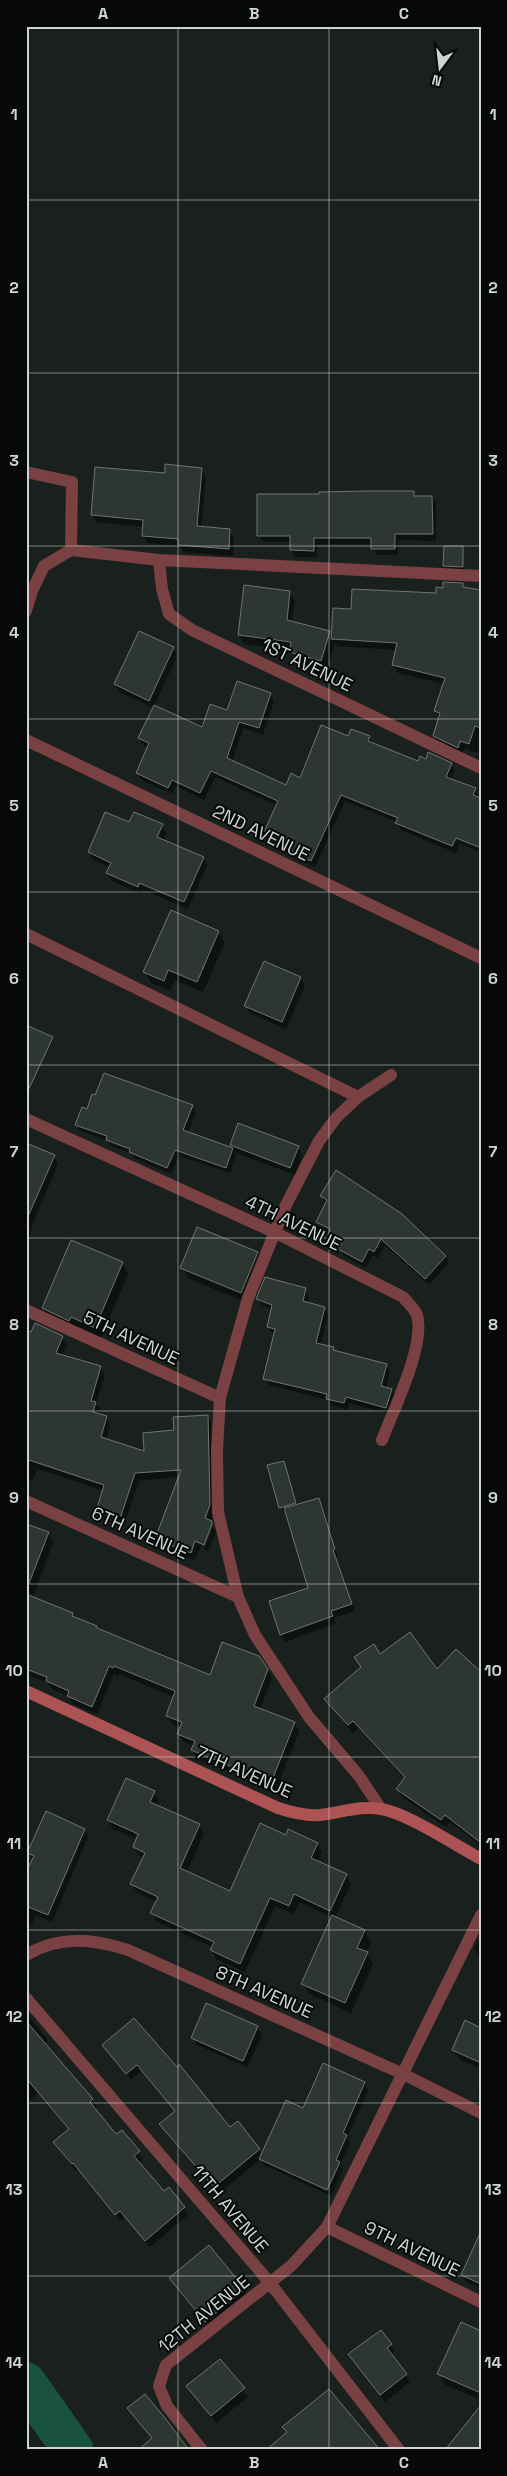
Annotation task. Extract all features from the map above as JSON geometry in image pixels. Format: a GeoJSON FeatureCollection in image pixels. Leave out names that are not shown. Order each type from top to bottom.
{"type":"FeatureCollection","features":[{"type":"Feature","properties":{"kind":"street"},"geometry":{"type":"LineString","coordinates":[[26,472],[72,482],[71,550]]}},
{"type":"Feature","properties":{"kind":"street"},"geometry":{"type":"LineString","coordinates":[[26,611],[32,591],[44,566],[71,550],[159,560],[481,576]]}},
{"type":"Feature","properties":{"kind":"street","name":"1ST AVENUE"},"geometry":{"type":"LineString","coordinates":[[159,560],[162,589],[169,614],[192,630],[481,768]]}},
{"type":"Feature","properties":{"kind":"street","name":"2ND AVENUE"},"geometry":{"type":"LineString","coordinates":[[26,740],[481,958]]}},
{"type":"Feature","properties":{"kind":"street"},"geometry":{"type":"LineString","coordinates":[[26,934],[358,1097]]}},
{"type":"Feature","properties":{"kind":"street"},"geometry":{"type":"LineString","coordinates":[[381,1809],[359,1776],[309,1717],[255,1635],[238,1597],[218,1512],[217,1451],[220,1398],[248,1298],[274,1232],[319,1140],[336,1118],[358,1097],[392,1075]]}},
{"type":"Feature","properties":{"kind":"street","name":"4TH AVENUE"},"geometry":{"type":"LineString","coordinates":[[26,1118],[274,1232],[403,1297],[417,1314],[419,1332],[413,1358],[382,1440]]}},
{"type":"Feature","properties":{"kind":"street","name":"5TH AVENUE"},"geometry":{"type":"LineString","coordinates":[[26,1310],[220,1398]]}},
{"type":"Feature","properties":{"kind":"street","name":"6TH AVENUE"},"geometry":{"type":"LineString","coordinates":[[26,1501],[238,1597]]}},
{"type":"Feature","properties":{"kind":"street","name":"7TH AVENUE"},"geometry":{"type":"LineString","coordinates":[[26,1691],[278,1808],[306,1815],[361,1808],[381,1809],[403,1817],[481,1859]]}},
{"type":"Feature","properties":{"kind":"street"},"geometry":{"type":"LineString","coordinates":[[270,2283],[291,2266],[327,2227],[481,1915]]}},
{"type":"Feature","properties":{"kind":"street","name":"8TH AVENUE"},"geometry":{"type":"LineString","coordinates":[[26,1955],[41,1947],[74,1940],[102,1942],[128,1950],[402,2074],[481,2113]]}},
{"type":"Feature","properties":{"kind":"street","name":"11TH AVENUE"},"geometry":{"type":"LineString","coordinates":[[26,1998],[270,2283],[399,2450]]}},
{"type":"Feature","properties":{"kind":"street","name":"9TH AVENUE"},"geometry":{"type":"LineString","coordinates":[[327,2227],[481,2302]]}},
{"type":"Feature","properties":{"kind":"street","name":"12TH AVENUE"},"geometry":{"type":"LineString","coordinates":[[202,2450],[168,2406],[159,2386],[166,2365],[270,2283]]}},
{"type":"Feature","properties":{"kind":"building"},"geometry":{"type":"Polygon","coordinates":[[[165,464],[202,468],[197,526],[230,529],[229,549],[178,545],[178,539],[142,536],[143,520],[91,515],[95,467],[165,473],[165,464]]]}},
{"type":"Feature","properties":{"kind":"building"},"geometry":{"type":"Polygon","coordinates":[[[414,491],[414,496],[432,496],[433,534],[395,534],[395,549],[371,549],[371,538],[314,538],[314,551],[290,550],[290,536],[257,536],[257,494],[319,494],[319,492],[414,491]]]}},
{"type":"Feature","properties":{"kind":"building"},"geometry":{"type":"Polygon","coordinates":[[[444,546],[463,546],[463,567],[443,566],[444,546]]]}},
{"type":"Feature","properties":{"kind":"building"},"geometry":{"type":"Polygon","coordinates":[[[443,582],[463,583],[463,587],[481,590],[481,728],[475,726],[469,744],[460,741],[458,748],[433,736],[440,713],[434,711],[445,678],[392,665],[397,643],[331,639],[333,608],[351,609],[352,589],[436,593],[436,587],[443,588],[443,582]]]}},
{"type":"Feature","properties":{"kind":"building"},"geometry":{"type":"Polygon","coordinates":[[[244,585],[290,591],[287,620],[330,631],[321,661],[289,652],[291,642],[238,635],[244,585]]]}},
{"type":"Feature","properties":{"kind":"building"},"geometry":{"type":"Polygon","coordinates":[[[139,631],[174,647],[149,701],[114,684],[139,631]]]}},
{"type":"Feature","properties":{"kind":"building"},"geometry":{"type":"Polygon","coordinates":[[[237,681],[271,693],[259,728],[239,722],[227,758],[286,785],[291,773],[300,778],[321,725],[348,736],[351,729],[370,736],[368,741],[418,761],[420,756],[426,759],[428,752],[452,763],[446,777],[476,788],[473,795],[481,798],[481,848],[456,838],[452,846],[395,823],[398,818],[341,795],[311,861],[290,851],[292,845],[264,832],[278,801],[211,771],[200,793],[172,780],[168,788],[136,773],[149,743],[138,738],[154,705],[202,727],[210,704],[227,710],[237,681]]]}},
{"type":"Feature","properties":{"kind":"building"},"geometry":{"type":"Polygon","coordinates":[[[105,812],[129,822],[134,812],[163,824],[157,837],[204,857],[184,902],[139,883],[138,887],[106,873],[111,863],[88,852],[105,812]]]}},
{"type":"Feature","properties":{"kind":"building"},"geometry":{"type":"Polygon","coordinates":[[[171,910],[219,931],[197,982],[168,970],[164,981],[143,972],[171,910]]]}},
{"type":"Feature","properties":{"kind":"building"},"geometry":{"type":"Polygon","coordinates":[[[264,961],[301,977],[282,1022],[244,1006],[264,961]]]}},
{"type":"Feature","properties":{"kind":"building"},"geometry":{"type":"Polygon","coordinates":[[[26,1025],[53,1037],[26,1095],[26,1025]]]}},
{"type":"Feature","properties":{"kind":"building"},"geometry":{"type":"Polygon","coordinates":[[[104,1073],[193,1105],[183,1130],[233,1148],[226,1168],[175,1150],[167,1168],[129,1152],[130,1149],[106,1140],[107,1136],[75,1125],[82,1107],[87,1109],[92,1094],[95,1095],[104,1073]]]}},
{"type":"Feature","properties":{"kind":"building"},"geometry":{"type":"Polygon","coordinates":[[[238,1123],[299,1146],[290,1168],[230,1145],[238,1123]]]}},
{"type":"Feature","properties":{"kind":"building"},"geometry":{"type":"Polygon","coordinates":[[[26,1143],[55,1155],[26,1221],[26,1143]]]}},
{"type":"Feature","properties":{"kind":"building"},"geometry":{"type":"Polygon","coordinates":[[[336,1170],[402,1214],[446,1256],[425,1279],[381,1239],[374,1252],[369,1249],[362,1262],[338,1249],[342,1243],[328,1236],[330,1229],[316,1222],[327,1200],[320,1196],[336,1170]]]}},
{"type":"Feature","properties":{"kind":"building"},"geometry":{"type":"Polygon","coordinates":[[[197,1227],[258,1252],[241,1293],[180,1268],[197,1227]]]}},
{"type":"Feature","properties":{"kind":"building"},"geometry":{"type":"Polygon","coordinates":[[[71,1240],[123,1262],[95,1328],[71,1317],[69,1321],[42,1308],[71,1240]]]}},
{"type":"Feature","properties":{"kind":"building"},"geometry":{"type":"Polygon","coordinates":[[[265,1277],[306,1288],[303,1301],[325,1307],[316,1343],[334,1347],[333,1350],[387,1364],[381,1386],[392,1389],[386,1408],[346,1397],[344,1403],[326,1399],[327,1394],[263,1379],[275,1329],[267,1327],[272,1305],[256,1299],[265,1277]]]}},
{"type":"Feature","properties":{"kind":"building"},"geometry":{"type":"Polygon","coordinates":[[[35,1323],[63,1336],[56,1353],[101,1366],[91,1401],[96,1402],[93,1412],[107,1416],[101,1437],[144,1451],[143,1433],[174,1430],[173,1417],[208,1415],[210,1505],[205,1518],[212,1521],[212,1524],[204,1545],[195,1541],[191,1553],[155,1539],[181,1470],[135,1473],[121,1516],[97,1508],[104,1485],[26,1459],[26,1330],[31,1332],[35,1323]]]}},
{"type":"Feature","properties":{"kind":"building"},"geometry":{"type":"Polygon","coordinates":[[[284,1461],[296,1503],[279,1508],[267,1465],[284,1461]]]}},
{"type":"Feature","properties":{"kind":"building"},"geometry":{"type":"Polygon","coordinates":[[[319,1498],[335,1549],[333,1550],[352,1604],[331,1611],[333,1616],[280,1635],[269,1601],[308,1588],[284,1508],[319,1498]]]}},
{"type":"Feature","properties":{"kind":"building"},"geometry":{"type":"Polygon","coordinates":[[[26,1524],[49,1532],[27,1588],[26,1588],[26,1524]]]}},
{"type":"Feature","properties":{"kind":"building"},"geometry":{"type":"Polygon","coordinates":[[[26,1594],[73,1613],[72,1616],[97,1626],[97,1628],[210,1675],[222,1642],[259,1656],[268,1669],[254,1706],[295,1722],[271,1783],[191,1750],[195,1741],[177,1734],[182,1722],[166,1716],[175,1691],[114,1666],[113,1668],[109,1666],[92,1707],[67,1696],[69,1691],[46,1681],[47,1677],[26,1669],[26,1594]]]}},
{"type":"Feature","properties":{"kind":"building"},"geometry":{"type":"Polygon","coordinates":[[[410,1632],[437,1669],[456,1649],[481,1672],[481,1843],[445,1815],[441,1820],[396,1789],[405,1777],[353,1721],[348,1725],[324,1699],[361,1667],[354,1657],[374,1644],[380,1654],[410,1632]]]}},
{"type":"Feature","properties":{"kind":"building"},"geometry":{"type":"Polygon","coordinates":[[[126,1778],[155,1791],[150,1802],[200,1824],[180,1868],[230,1891],[260,1823],[286,1835],[288,1829],[318,1843],[311,1858],[347,1874],[330,1911],[294,1894],[289,1906],[270,1898],[240,1964],[210,1950],[214,1942],[150,1913],[158,1897],[130,1884],[145,1853],[133,1847],[138,1834],[107,1820],[126,1778]]]}},
{"type":"Feature","properties":{"kind":"building"},"geometry":{"type":"Polygon","coordinates":[[[46,1811],[85,1829],[48,1915],[26,1906],[26,1872],[34,1856],[27,1853],[46,1811]]]}},
{"type":"Feature","properties":{"kind":"building"},"geometry":{"type":"Polygon","coordinates":[[[332,1915],[365,1930],[357,1948],[368,1952],[345,2003],[301,1984],[332,1915]]]}},
{"type":"Feature","properties":{"kind":"building"},"geometry":{"type":"Polygon","coordinates":[[[206,2003],[258,2026],[243,2061],[191,2038],[206,2003]]]}},
{"type":"Feature","properties":{"kind":"building"},"geometry":{"type":"Polygon","coordinates":[[[134,2018],[178,2068],[179,2064],[230,2127],[238,2121],[260,2149],[214,2187],[159,2124],[175,2111],[137,2065],[126,2074],[102,2045],[134,2018]]]}},
{"type":"Feature","properties":{"kind":"building"},"geometry":{"type":"Polygon","coordinates":[[[465,2020],[481,2028],[481,2063],[452,2050],[465,2020]]]}},
{"type":"Feature","properties":{"kind":"building"},"geometry":{"type":"Polygon","coordinates":[[[26,2021],[93,2099],[90,2102],[116,2134],[122,2130],[140,2151],[134,2156],[164,2191],[169,2187],[185,2207],[145,2241],[120,2211],[115,2215],[73,2163],[53,2142],[69,2129],[26,2078],[26,2021]]]}},
{"type":"Feature","properties":{"kind":"building"},"geometry":{"type":"Polygon","coordinates":[[[323,2063],[365,2082],[343,2133],[347,2135],[336,2160],[340,2162],[327,2190],[259,2159],[286,2100],[303,2108],[323,2063]]]}},
{"type":"Feature","properties":{"kind":"building"},"geometry":{"type":"Polygon","coordinates":[[[481,2231],[481,2284],[461,2275],[481,2231]]]}},
{"type":"Feature","properties":{"kind":"building"},"geometry":{"type":"Polygon","coordinates":[[[209,2245],[245,2289],[205,2322],[169,2278],[209,2245]]]}},
{"type":"Feature","properties":{"kind":"building"},"geometry":{"type":"Polygon","coordinates":[[[461,2322],[481,2331],[481,2393],[437,2374],[461,2322]]]}},
{"type":"Feature","properties":{"kind":"building"},"geometry":{"type":"Polygon","coordinates":[[[381,2330],[392,2344],[387,2348],[407,2374],[380,2395],[348,2354],[381,2330]]]}},
{"type":"Feature","properties":{"kind":"building"},"geometry":{"type":"Polygon","coordinates":[[[220,2359],[245,2388],[211,2416],[186,2386],[220,2359]]]}},
{"type":"Feature","properties":{"kind":"building"},"geometry":{"type":"Polygon","coordinates":[[[329,2389],[380,2450],[266,2450],[287,2432],[282,2427],[329,2389]]]}},
{"type":"Feature","properties":{"kind":"building"},"geometry":{"type":"Polygon","coordinates":[[[145,2394],[189,2450],[138,2450],[152,2438],[127,2408],[145,2394]]]}},
{"type":"Feature","properties":{"kind":"building"},"geometry":{"type":"Polygon","coordinates":[[[481,2405],[481,2450],[445,2450],[481,2405]]]}},
{"type":"Feature","properties":{"kind":"waterway"},"geometry":{"type":"LineString","coordinates":[[26,2383],[73,2450]]}}]}
